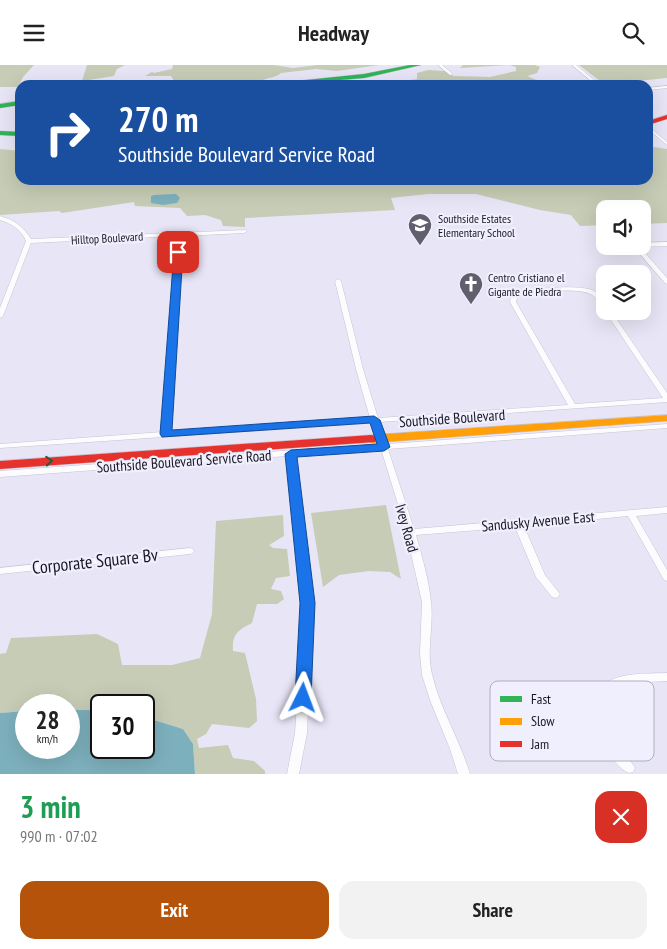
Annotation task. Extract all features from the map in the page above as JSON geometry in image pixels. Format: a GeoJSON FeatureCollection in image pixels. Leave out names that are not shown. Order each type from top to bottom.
{"type":"FeatureCollection","features":[{"type":"Feature","properties":{"kind":"main road"},"geometry":{"type":"LineString","coordinates":[[318,80],[364,76],[418,65]]}},
{"type":"Feature","properties":{"kind":"main road"},"geometry":{"type":"LineString","coordinates":[[0,105],[15,104]]}},
{"type":"Feature","properties":{"kind":"main road"},"geometry":{"type":"LineString","coordinates":[[653,121],[667,117]]}},
{"type":"Feature","properties":{"kind":"main road"},"geometry":{"type":"LineString","coordinates":[[0,133],[15,133]]}},
{"type":"Feature","properties":{"kind":"main road","name":"Southside Boulevard"},"geometry":{"type":"LineString","coordinates":[[0,465],[667,408]]}},
{"type":"Feature","properties":{"kind":"main road","name":"Southside Boulevard"},"geometry":{"type":"LineString","coordinates":[[0,455],[667,417]]}},
{"type":"Feature","properties":{"kind":"street"},"geometry":{"type":"LineString","coordinates":[[440,65],[451,75]]}},
{"type":"Feature","properties":{"kind":"street"},"geometry":{"type":"LineString","coordinates":[[574,65],[592,80]]}},
{"type":"Feature","properties":{"kind":"street"},"geometry":{"type":"LineString","coordinates":[[653,88],[667,87]]}},
{"type":"Feature","properties":{"kind":"street"},"geometry":{"type":"LineString","coordinates":[[658,88],[667,94]]}},
{"type":"Feature","properties":{"kind":"street"},"geometry":{"type":"LineString","coordinates":[[653,131],[667,143]]}},
{"type":"Feature","properties":{"kind":"street"},"geometry":{"type":"LineString","coordinates":[[0,218],[16,224],[28,237],[29,241],[0,316]]}},
{"type":"Feature","properties":{"kind":"street","name":"Hilltop Boulevard"},"geometry":{"type":"LineString","coordinates":[[29,241],[244,231]]}},
{"type":"Feature","properties":{"kind":"street"},"geometry":{"type":"LineString","coordinates":[[166,434],[180,234]]}},
{"type":"Feature","properties":{"kind":"street"},"geometry":{"type":"LineString","coordinates":[[651,245],[667,244]]}},
{"type":"Feature","properties":{"kind":"street"},"geometry":{"type":"LineString","coordinates":[[644,255],[667,282]]}},
{"type":"Feature","properties":{"kind":"street","name":"Ivey Road"},"geometry":{"type":"LineString","coordinates":[[338,281],[379,433],[426,594],[428,617],[424,659],[426,672],[435,699],[455,744],[464,774]]}},
{"type":"Feature","properties":{"kind":"street"},"geometry":{"type":"LineString","coordinates":[[0,293],[10,289]]}},
{"type":"Feature","properties":{"kind":"street"},"geometry":{"type":"LineString","coordinates":[[572,406],[513,301],[514,297],[518,295],[580,289],[590,291],[596,296]]}},
{"type":"Feature","properties":{"kind":"street"},"geometry":{"type":"LineString","coordinates":[[614,320],[667,399]]}},
{"type":"Feature","properties":{"kind":"street","name":"Southside Boulevard Service Road"},"geometry":{"type":"LineString","coordinates":[[0,475],[291,454],[379,433],[572,406],[667,399]]}},
{"type":"Feature","properties":{"kind":"street","name":"Southside Boulevard Service Road"},"geometry":{"type":"LineString","coordinates":[[0,446],[166,434],[379,433],[667,427]]}},
{"type":"Feature","properties":{"kind":"street"},"geometry":{"type":"LineString","coordinates":[[291,454],[308,614],[302,733],[293,774]]}},
{"type":"Feature","properties":{"kind":"street","name":"Sandusky Avenue East"},"geometry":{"type":"LineString","coordinates":[[409,533],[667,510]]}},
{"type":"Feature","properties":{"kind":"street"},"geometry":{"type":"LineString","coordinates":[[630,513],[667,578]]}},
{"type":"Feature","properties":{"kind":"street"},"geometry":{"type":"LineString","coordinates":[[518,523],[540,577],[555,594]]}},
{"type":"Feature","properties":{"kind":"street","name":"Corporate Square Bv"},"geometry":{"type":"LineString","coordinates":[[0,571],[190,551]]}},
{"type":"Feature","properties":{"kind":"street"},"geometry":{"type":"LineString","coordinates":[[633,681],[667,677]]}},
{"type":"Feature","properties":{"kind":"street"},"geometry":{"type":"LineString","coordinates":[[622,761],[629,768]]}},
{"type":"Feature","properties":{"kind":"green space"},"geometry":{"type":"Polygon","coordinates":[[[0,65],[34,65],[22,80],[15,80],[15,87],[0,87],[0,65]]]}},
{"type":"Feature","properties":{"kind":"green space"},"geometry":{"type":"Polygon","coordinates":[[[87,65],[125,65],[117,69],[114,76],[82,80],[87,65]]]}},
{"type":"Feature","properties":{"kind":"green space"},"geometry":{"type":"Polygon","coordinates":[[[173,65],[274,65],[293,68],[317,65],[379,65],[337,71],[316,69],[281,73],[264,80],[174,80],[171,76],[145,76],[152,72],[172,69],[173,65]]]}},
{"type":"Feature","properties":{"kind":"green space"},"geometry":{"type":"Polygon","coordinates":[[[463,65],[509,65],[460,68],[463,65]]]}},
{"type":"Feature","properties":{"kind":"green space"},"geometry":{"type":"Polygon","coordinates":[[[509,65],[535,65],[540,67],[537,73],[527,76],[537,80],[410,80],[417,79],[417,73],[428,70],[445,71],[453,76],[490,77],[516,71],[516,67],[509,65]]]}},
{"type":"Feature","properties":{"kind":"green space"},"geometry":{"type":"Polygon","coordinates":[[[579,65],[667,65],[667,78],[599,80],[579,65]]]}},
{"type":"Feature","properties":{"kind":"green space"},"geometry":{"type":"Polygon","coordinates":[[[653,147],[667,149],[667,223],[651,224],[651,200],[596,200],[596,225],[580,226],[571,215],[540,210],[476,194],[428,194],[391,198],[395,210],[245,218],[245,227],[223,226],[221,220],[205,215],[187,216],[180,208],[135,206],[134,202],[62,213],[59,211],[0,215],[0,149],[15,150],[15,185],[653,185],[653,147]]]}},
{"type":"Feature","properties":{"kind":"green space"},"geometry":{"type":"Polygon","coordinates":[[[386,505],[401,579],[390,572],[369,571],[339,575],[323,587],[311,513],[386,505]]]}},
{"type":"Feature","properties":{"kind":"green space"},"geometry":{"type":"Polygon","coordinates":[[[283,515],[284,536],[269,545],[273,548],[287,549],[290,576],[276,578],[271,589],[281,591],[284,599],[277,604],[257,604],[252,623],[237,633],[233,645],[233,651],[245,653],[256,699],[257,721],[249,728],[212,724],[206,734],[197,739],[199,748],[228,745],[233,758],[254,761],[265,771],[265,774],[195,774],[193,744],[183,729],[155,720],[155,694],[90,694],[90,710],[80,710],[80,694],[15,694],[15,712],[0,713],[0,654],[6,653],[11,638],[97,634],[118,644],[122,665],[172,665],[200,658],[212,614],[216,521],[283,515]]]}},
{"type":"Feature","properties":{"kind":"water"},"geometry":{"type":"Polygon","coordinates":[[[176,194],[180,198],[177,203],[163,205],[151,203],[151,196],[176,194]]]}},
{"type":"Feature","properties":{"kind":"water"},"geometry":{"type":"Polygon","coordinates":[[[80,710],[90,710],[90,759],[155,759],[155,720],[183,729],[193,744],[195,774],[0,774],[0,713],[15,712],[15,759],[80,759],[80,710]]]}},
{"type":"Feature","properties":{"kind":"traffic: fast"},"geometry":{"type":"LineString","coordinates":[[318,80],[364,76],[418,65]]}},
{"type":"Feature","properties":{"kind":"traffic: fast"},"geometry":{"type":"LineString","coordinates":[[0,106],[15,104]]}},
{"type":"Feature","properties":{"kind":"traffic: fast"},"geometry":{"type":"LineString","coordinates":[[0,133],[15,134]]}},
{"type":"Feature","properties":{"kind":"traffic: slow"},"geometry":{"type":"LineString","coordinates":[[371,439],[667,418]]}},
{"type":"Feature","properties":{"kind":"traffic: jam"},"geometry":{"type":"LineString","coordinates":[[653,121],[667,117]]}},
{"type":"Feature","properties":{"kind":"traffic: jam"},"geometry":{"type":"LineString","coordinates":[[0,465],[371,439]]}},
{"type":"Feature","properties":{"kind":"place","name":"Southside Estates Elementary School"},"geometry":{"type":"Point","coordinates":[420,246]}},
{"type":"Feature","properties":{"kind":"place","name":"Centro Cristiano el Gigante de Piedra"},"geometry":{"type":"Point","coordinates":[471,305]}},
{"type":"Feature","properties":{"kind":"route"},"geometry":{"type":"LineString","coordinates":[[178,252],[166,434],[374,420],[384,447],[291,454],[308,614],[303,698]]}}]}
